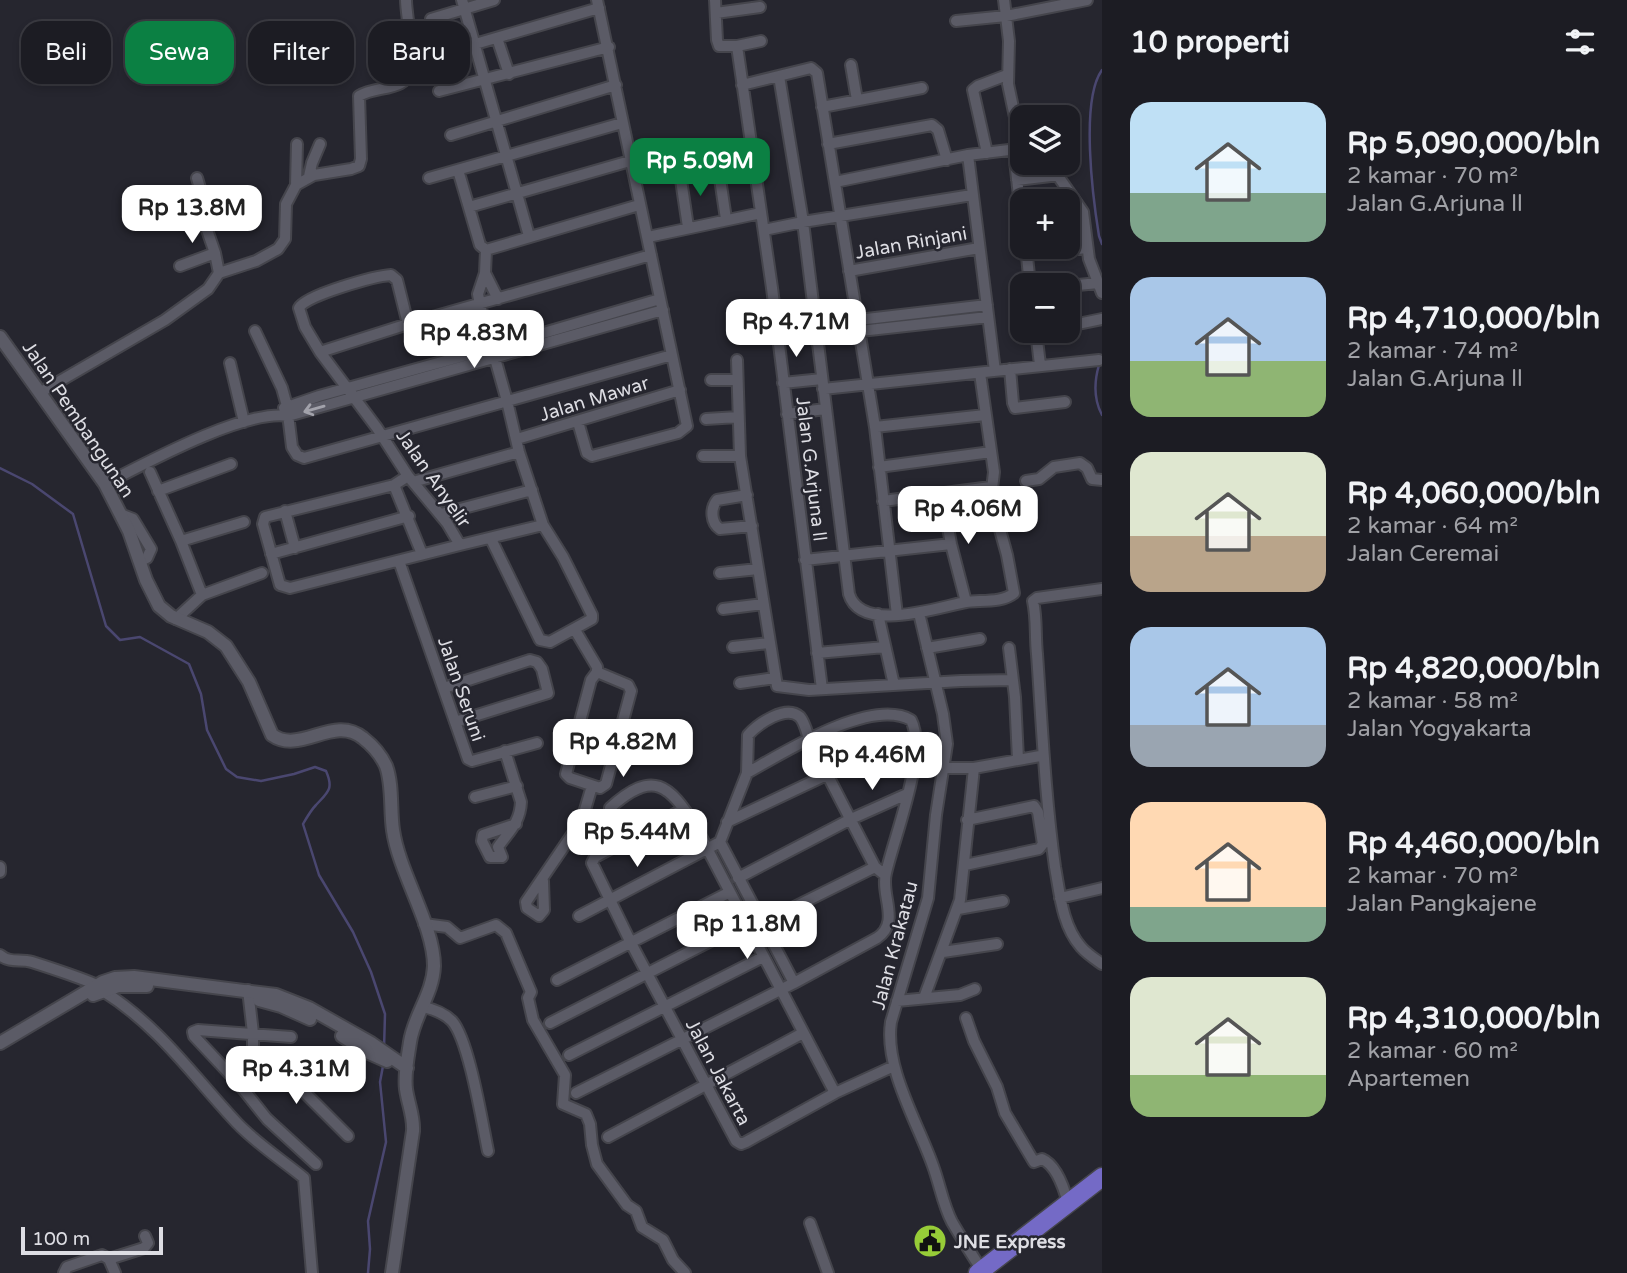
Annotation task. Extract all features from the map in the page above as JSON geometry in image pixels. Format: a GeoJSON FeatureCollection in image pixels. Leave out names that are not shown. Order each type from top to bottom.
{"type":"FeatureCollection","features":[{"type":"Feature","properties":{"kind":"highway"},"geometry":{"type":"LineString","coordinates":[[982,1272],[1102,1177]]}},
{"type":"Feature","properties":{"kind":"street"},"geometry":{"type":"LineString","coordinates":[[41,392],[165,320],[208,289],[219,273],[256,261],[278,249],[285,239],[286,204],[296,186],[321,172],[359,166],[359,96],[400,84],[410,75],[406,0]]}},
{"type":"Feature","properties":{"kind":"street"},"geometry":{"type":"LineString","coordinates":[[431,19],[463,4],[494,0]]}},
{"type":"Feature","properties":{"kind":"street"},"geometry":{"type":"LineString","coordinates":[[715,0],[719,46],[737,46],[761,41]]}},
{"type":"Feature","properties":{"kind":"street"},"geometry":{"type":"LineString","coordinates":[[1004,0],[1009,52],[1007,75],[1014,105]]}},
{"type":"Feature","properties":{"kind":"street"},"geometry":{"type":"LineString","coordinates":[[956,21],[1006,16],[1087,0]]}},
{"type":"Feature","properties":{"kind":"street"},"geometry":{"type":"LineString","coordinates":[[463,4],[529,236]]}},
{"type":"Feature","properties":{"kind":"street"},"geometry":{"type":"LineString","coordinates":[[470,45],[598,4],[687,426],[683,432],[592,456],[587,453],[578,422]]}},
{"type":"Feature","properties":{"kind":"street"},"geometry":{"type":"LineString","coordinates":[[716,13],[760,7]]}},
{"type":"Feature","properties":{"kind":"street"},"geometry":{"type":"LineString","coordinates":[[497,38],[509,74]]}},
{"type":"Feature","properties":{"kind":"street","name":"Jalan G.Arjuna ll"},"geometry":{"type":"LineString","coordinates":[[737,46],[764,230],[822,689]]}},
{"type":"Feature","properties":{"kind":"street"},"geometry":{"type":"LineString","coordinates":[[439,91],[609,47]]}},
{"type":"Feature","properties":{"kind":"street"},"geometry":{"type":"LineString","coordinates":[[851,65],[857,100]]}},
{"type":"Feature","properties":{"kind":"street"},"geometry":{"type":"LineString","coordinates":[[742,85],[815,69],[875,427],[897,615]]}},
{"type":"Feature","properties":{"kind":"street"},"geometry":{"type":"LineString","coordinates":[[987,153],[973,90],[1007,75]]}},
{"type":"Feature","properties":{"kind":"street"},"geometry":{"type":"LineString","coordinates":[[779,76],[803,222],[844,557],[851,599],[858,606],[878,614],[897,615],[919,613],[966,602],[1008,598],[1014,593],[992,501],[994,472],[980,373]]}},
{"type":"Feature","properties":{"kind":"street"},"geometry":{"type":"LineString","coordinates":[[451,135],[616,85]]}},
{"type":"Feature","properties":{"kind":"street"},"geometry":{"type":"LineString","coordinates":[[822,107],[922,88]]}},
{"type":"Feature","properties":{"kind":"street"},"geometry":{"type":"LineString","coordinates":[[429,178],[622,123]]}},
{"type":"Feature","properties":{"kind":"street"},"geometry":{"type":"LineString","coordinates":[[828,144],[932,125],[937,127],[947,160]]}},
{"type":"Feature","properties":{"kind":"street"},"geometry":{"type":"LineString","coordinates":[[296,186],[298,144]]}},
{"type":"Feature","properties":{"kind":"street"},"geometry":{"type":"LineString","coordinates":[[309,177],[320,144]]}},
{"type":"Feature","properties":{"kind":"street"},"geometry":{"type":"LineString","coordinates":[[835,182],[1010,148]]}},
{"type":"Feature","properties":{"kind":"street"},"geometry":{"type":"LineString","coordinates":[[968,155],[995,371]]}},
{"type":"Feature","properties":{"kind":"street"},"geometry":{"type":"LineString","coordinates":[[469,207],[630,161]]}},
{"type":"Feature","properties":{"kind":"street"},"geometry":{"type":"LineString","coordinates":[[458,170],[480,245],[486,250]]}},
{"type":"Feature","properties":{"kind":"street"},"geometry":{"type":"LineString","coordinates":[[719,172],[726,219]]}},
{"type":"Feature","properties":{"kind":"street"},"geometry":{"type":"LineString","coordinates":[[680,173],[688,227]]}},
{"type":"Feature","properties":{"kind":"street"},"geometry":{"type":"LineString","coordinates":[[1016,175],[1018,189]]}},
{"type":"Feature","properties":{"kind":"street"},"geometry":{"type":"LineString","coordinates":[[1017,180],[1059,176],[1083,212],[1091,267],[1100,288],[1080,287]]}},
{"type":"Feature","properties":{"kind":"street"},"geometry":{"type":"LineString","coordinates":[[197,178],[204,202],[206,227],[219,273]]}},
{"type":"Feature","properties":{"kind":"street"},"geometry":{"type":"LineString","coordinates":[[764,230],[972,195]]}},
{"type":"Feature","properties":{"kind":"street"},"geometry":{"type":"LineString","coordinates":[[486,250],[639,205]]}},
{"type":"Feature","properties":{"kind":"street"},"geometry":{"type":"LineString","coordinates":[[648,237],[761,213]]}},
{"type":"Feature","properties":{"kind":"street","name":"Jalan Rinjani"},"geometry":{"type":"LineString","coordinates":[[849,271],[979,248]]}},
{"type":"Feature","properties":{"kind":"street"},"geometry":{"type":"LineString","coordinates":[[1080,248],[1087,248]]}},
{"type":"Feature","properties":{"kind":"street"},"geometry":{"type":"LineString","coordinates":[[486,250],[485,273],[478,294],[508,401],[519,452],[543,525],[563,557],[592,615],[590,622],[550,642],[540,640],[491,539]]}},
{"type":"Feature","properties":{"kind":"street"},"geometry":{"type":"LineString","coordinates":[[180,266],[215,253]]}},
{"type":"Feature","properties":{"kind":"street"},"geometry":{"type":"LineString","coordinates":[[320,352],[408,324],[651,255]]}},
{"type":"Feature","properties":{"kind":"street"},"geometry":{"type":"LineString","coordinates":[[485,273],[498,299]]}},
{"type":"Feature","properties":{"kind":"street","name":"Jalan Anyelir"},"geometry":{"type":"LineString","coordinates":[[408,324],[397,280],[393,275],[323,293],[303,302],[299,308],[305,327],[320,352],[382,436],[403,481],[441,514],[453,547],[543,525]]}},
{"type":"Feature","properties":{"kind":"street"},"geometry":{"type":"LineString","coordinates":[[104,484],[195,441],[244,422],[661,305]]}},
{"type":"Feature","properties":{"kind":"street"},"geometry":{"type":"LineString","coordinates":[[859,326],[988,311]]}},
{"type":"Feature","properties":{"kind":"street"},"geometry":{"type":"LineString","coordinates":[[1080,324],[1102,319]]}},
{"type":"Feature","properties":{"kind":"street"},"geometry":{"type":"LineString","coordinates":[[255,331],[282,388],[292,447],[301,457],[309,457],[672,355]]}},
{"type":"Feature","properties":{"kind":"street","name":"Jalan Pembangunan"},"geometry":{"type":"LineString","coordinates":[[0,337],[104,484],[133,540],[156,602],[167,614],[208,632],[226,646],[249,682],[266,724],[275,737],[291,741],[330,731],[346,730],[359,735],[373,747],[387,771],[395,842],[424,924],[434,964],[431,986],[401,1066],[412,1111],[413,1131],[393,1273]]}},
{"type":"Feature","properties":{"kind":"street"},"geometry":{"type":"LineString","coordinates":[[1037,343],[1040,365]]}},
{"type":"Feature","properties":{"kind":"street"},"geometry":{"type":"LineString","coordinates":[[737,360],[740,456],[777,686],[822,689],[1012,680]]}},
{"type":"Feature","properties":{"kind":"street"},"geometry":{"type":"LineString","coordinates":[[783,383],[867,384],[1099,360]]}},
{"type":"Feature","properties":{"kind":"street"},"geometry":{"type":"LineString","coordinates":[[230,363],[244,422]]}},
{"type":"Feature","properties":{"kind":"street"},"geometry":{"type":"LineString","coordinates":[[1010,369],[1015,408],[1065,402]]}},
{"type":"Feature","properties":{"kind":"street"},"geometry":{"type":"LineString","coordinates":[[711,380],[736,380]]}},
{"type":"Feature","properties":{"kind":"street","name":"Jalan Mawar"},"geometry":{"type":"LineString","coordinates":[[517,439],[680,390]]}},
{"type":"Feature","properties":{"kind":"street"},"geometry":{"type":"LineString","coordinates":[[786,415],[825,409]]}},
{"type":"Feature","properties":{"kind":"street"},"geometry":{"type":"LineString","coordinates":[[875,427],[985,415]]}},
{"type":"Feature","properties":{"kind":"street"},"geometry":{"type":"LineString","coordinates":[[706,419],[738,417]]}},
{"type":"Feature","properties":{"kind":"street"},"geometry":{"type":"LineString","coordinates":[[453,547],[286,589],[279,582],[263,521],[269,515],[519,452]]}},
{"type":"Feature","properties":{"kind":"street"},"geometry":{"type":"LineString","coordinates":[[879,467],[991,453]]}},
{"type":"Feature","properties":{"kind":"street"},"geometry":{"type":"LineString","coordinates":[[703,456],[740,456]]}},
{"type":"Feature","properties":{"kind":"street"},"geometry":{"type":"LineString","coordinates":[[1026,481],[1039,479],[1054,467],[1080,463],[1087,468],[1092,479],[1102,480]]}},
{"type":"Feature","properties":{"kind":"street"},"geometry":{"type":"LineString","coordinates":[[158,491],[231,464]]}},
{"type":"Feature","properties":{"kind":"street"},"geometry":{"type":"LineString","coordinates":[[150,472],[202,595]]}},
{"type":"Feature","properties":{"kind":"street"},"geometry":{"type":"LineString","coordinates":[[403,481],[409,516],[422,554]]}},
{"type":"Feature","properties":{"kind":"street"},"geometry":{"type":"LineString","coordinates":[[883,502],[991,487]]}},
{"type":"Feature","properties":{"kind":"street"},"geometry":{"type":"LineString","coordinates":[[441,514],[532,490]]}},
{"type":"Feature","properties":{"kind":"street"},"geometry":{"type":"LineString","coordinates":[[942,494],[966,602]]}},
{"type":"Feature","properties":{"kind":"street"},"geometry":{"type":"LineString","coordinates":[[747,495],[717,500],[712,507],[713,518],[715,526],[720,530],[752,526]]}},
{"type":"Feature","properties":{"kind":"street"},"geometry":{"type":"LineString","coordinates":[[285,511],[295,548]]}},
{"type":"Feature","properties":{"kind":"street"},"geometry":{"type":"LineString","coordinates":[[271,554],[409,516]]}},
{"type":"Feature","properties":{"kind":"street"},"geometry":{"type":"LineString","coordinates":[[181,541],[244,522]]}},
{"type":"Feature","properties":{"kind":"street"},"geometry":{"type":"LineString","coordinates":[[805,560],[951,544]]}},
{"type":"Feature","properties":{"kind":"street","name":"Jalan Seruni"},"geometry":{"type":"LineString","coordinates":[[399,561],[469,760],[506,751],[521,802],[516,824]]}},
{"type":"Feature","properties":{"kind":"street"},"geometry":{"type":"LineString","coordinates":[[720,573],[758,569]]}},
{"type":"Feature","properties":{"kind":"street"},"geometry":{"type":"LineString","coordinates":[[176,619],[202,595],[262,573]]}},
{"type":"Feature","properties":{"kind":"street"},"geometry":{"type":"LineString","coordinates":[[1102,589],[1037,598],[1033,601],[1037,621],[1036,649],[1043,716],[1046,794],[1060,898],[1065,917],[1081,947],[1102,964]]}},
{"type":"Feature","properties":{"kind":"street"},"geometry":{"type":"LineString","coordinates":[[723,609],[763,604]]}},
{"type":"Feature","properties":{"kind":"street","name":"Jalan Krakatau"},"geometry":{"type":"LineString","coordinates":[[919,613],[947,734],[945,768],[936,815],[928,898],[897,1001],[890,1034],[894,1066],[933,1166],[946,1208],[982,1272]]}},
{"type":"Feature","properties":{"kind":"street"},"geometry":{"type":"LineString","coordinates":[[878,614],[894,685]]}},
{"type":"Feature","properties":{"kind":"street"},"geometry":{"type":"LineString","coordinates":[[575,630],[597,671],[591,680],[566,774],[570,778],[600,788],[606,784],[631,691],[628,685],[597,671]]}},
{"type":"Feature","properties":{"kind":"street"},"geometry":{"type":"LineString","coordinates":[[927,648],[980,639]]}},
{"type":"Feature","properties":{"kind":"street"},"geometry":{"type":"LineString","coordinates":[[733,647],[769,643]]}},
{"type":"Feature","properties":{"kind":"street"},"geometry":{"type":"LineString","coordinates":[[817,653],[885,647]]}},
{"type":"Feature","properties":{"kind":"street"},"geometry":{"type":"LineString","coordinates":[[1009,648],[1018,759]]}},
{"type":"Feature","properties":{"kind":"street"},"geometry":{"type":"LineString","coordinates":[[444,688],[530,660],[537,662],[542,669],[548,693],[455,722]]}},
{"type":"Feature","properties":{"kind":"street"},"geometry":{"type":"LineString","coordinates":[[740,683],[775,678]]}},
{"type":"Feature","properties":{"kind":"street"},"geometry":{"type":"LineString","coordinates":[[579,916],[720,842],[747,773],[747,739],[751,731],[779,715],[792,713],[803,722],[809,739],[875,867],[885,876]]}},
{"type":"Feature","properties":{"kind":"street"},"geometry":{"type":"LineString","coordinates":[[576,1093],[794,983],[884,933],[887,928],[890,909],[885,876],[915,753],[914,727],[908,718],[858,718],[809,739],[747,773]]}},
{"type":"Feature","properties":{"kind":"street"},"geometry":{"type":"LineString","coordinates":[[506,751],[537,743]]}},
{"type":"Feature","properties":{"kind":"street"},"geometry":{"type":"LineString","coordinates":[[727,822],[875,752],[915,753]]}},
{"type":"Feature","properties":{"kind":"street"},"geometry":{"type":"LineString","coordinates":[[945,768],[974,768],[1040,756]]}},
{"type":"Feature","properties":{"kind":"street"},"geometry":{"type":"LineString","coordinates":[[924,998],[958,909],[974,768]]}},
{"type":"Feature","properties":{"kind":"street"},"geometry":{"type":"LineString","coordinates":[[684,810],[623,842],[610,810],[650,784],[661,786],[689,814],[835,1093]]}},
{"type":"Feature","properties":{"kind":"street"},"geometry":{"type":"LineString","coordinates":[[475,797],[517,786]]}},
{"type":"Feature","properties":{"kind":"street"},"geometry":{"type":"LineString","coordinates":[[543,881],[582,820],[592,786]]}},
{"type":"Feature","properties":{"kind":"street"},"geometry":{"type":"LineString","coordinates":[[738,878],[851,819],[907,794]]}},
{"type":"Feature","properties":{"kind":"street"},"geometry":{"type":"LineString","coordinates":[[965,865],[1038,849],[1043,844],[1038,812],[1034,806],[967,820]]}},
{"type":"Feature","properties":{"kind":"street","name":"Jalan Jakarta"},"geometry":{"type":"LineString","coordinates":[[623,842],[592,860],[593,868],[705,1085],[733,1137],[741,1144],[835,1093],[894,1066]]}},
{"type":"Feature","properties":{"kind":"street"},"geometry":{"type":"LineString","coordinates":[[720,842],[794,983]]}},
{"type":"Feature","properties":{"kind":"street"},"geometry":{"type":"LineString","coordinates":[[762,923],[875,867]]}},
{"type":"Feature","properties":{"kind":"street"},"geometry":{"type":"LineString","coordinates":[[1060,898],[1102,888]]}},
{"type":"Feature","properties":{"kind":"street"},"geometry":{"type":"LineString","coordinates":[[557,980],[730,892]]}},
{"type":"Feature","properties":{"kind":"street"},"geometry":{"type":"LineString","coordinates":[[958,909],[1003,901]]}},
{"type":"Feature","properties":{"kind":"street"},"geometry":{"type":"LineString","coordinates":[[550,1023],[746,923]]}},
{"type":"Feature","properties":{"kind":"street"},"geometry":{"type":"LineString","coordinates":[[424,924],[447,927],[460,937],[496,925],[506,933],[531,992],[528,998],[533,1020],[565,1074],[563,1104],[586,1114],[597,1164],[616,1186],[627,1205],[636,1211],[642,1227],[663,1240],[673,1260],[685,1273]]}},
{"type":"Feature","properties":{"kind":"street"},"geometry":{"type":"LineString","coordinates":[[943,952],[997,944]]}},
{"type":"Feature","properties":{"kind":"street"},"geometry":{"type":"LineString","coordinates":[[0,955],[13,962],[29,960],[100,988],[125,1004],[153,1028],[239,1125],[304,1178],[312,1273]]}},
{"type":"Feature","properties":{"kind":"street"},"geometry":{"type":"LineString","coordinates":[[569,1055],[763,957]]}},
{"type":"Feature","properties":{"kind":"street"},"geometry":{"type":"LineString","coordinates":[[0,1042],[100,988],[146,986],[248,994],[300,1013],[369,1053],[380,1053],[401,1066]]}},
{"type":"Feature","properties":{"kind":"street"},"geometry":{"type":"LineString","coordinates":[[0,1051],[100,988]]}},
{"type":"Feature","properties":{"kind":"street"},"geometry":{"type":"LineString","coordinates":[[897,1001],[960,995],[975,989]]}},
{"type":"Feature","properties":{"kind":"street"},"geometry":{"type":"LineString","coordinates":[[248,994],[253,1032],[253,1079]]}},
{"type":"Feature","properties":{"kind":"street"},"geometry":{"type":"LineString","coordinates":[[423,1007],[443,1014],[455,1026],[468,1060],[488,1151]]}},
{"type":"Feature","properties":{"kind":"street"},"geometry":{"type":"LineString","coordinates":[[966,1018],[1010,1123],[1034,1162],[1042,1159],[1048,1163],[1060,1181],[1068,1202]]}},
{"type":"Feature","properties":{"kind":"street"},"geometry":{"type":"LineString","coordinates":[[291,1037],[253,1032],[193,1032],[267,1119],[316,1164]]}},
{"type":"Feature","properties":{"kind":"street"},"geometry":{"type":"LineString","coordinates":[[608,1137],[803,1033]]}},
{"type":"Feature","properties":{"kind":"street"},"geometry":{"type":"LineString","coordinates":[[239,1084],[253,1079],[309,1074],[343,1083]]}},
{"type":"Feature","properties":{"kind":"street"},"geometry":{"type":"LineString","coordinates":[[289,1077],[348,1136]]}},
{"type":"Feature","properties":{"kind":"street"},"geometry":{"type":"LineString","coordinates":[[810,1223],[828,1273]]}},
{"type":"Feature","properties":{"kind":"street"},"geometry":{"type":"LineString","coordinates":[[109,1259],[144,1248],[148,1243],[145,1236]]}},
{"type":"Feature","properties":{"kind":"street"},"geometry":{"type":"LineString","coordinates":[[64,1273],[67,1267],[102,1255],[109,1259],[115,1273]]}},
{"type":"Feature","properties":{"kind":"waterway"},"geometry":{"type":"LineString","coordinates":[[1102,70],[1095,84],[1090,126],[1094,199],[1102,244]]}},
{"type":"Feature","properties":{"kind":"waterway"},"geometry":{"type":"LineString","coordinates":[[1099,365],[1095,390],[1102,415]]}},
{"type":"Feature","properties":{"kind":"waterway"},"geometry":{"type":"LineString","coordinates":[[0,468],[32,484],[73,514],[106,626],[120,640],[140,637],[189,664],[201,694],[207,730],[226,769],[237,777],[261,781],[315,767],[326,771],[330,786],[303,824],[319,875],[353,932],[371,972],[385,1014],[384,1049]]}},
{"type":"Feature","properties":{"kind":"waterway"},"geometry":{"type":"LineString","coordinates":[[368,1273],[368,1221],[386,1142],[380,1082],[383,1066]]}},
{"type":"Feature","properties":{"kind":"place","name":"JNE Express"},"geometry":{"type":"Point","coordinates":[930,1241]}}]}
